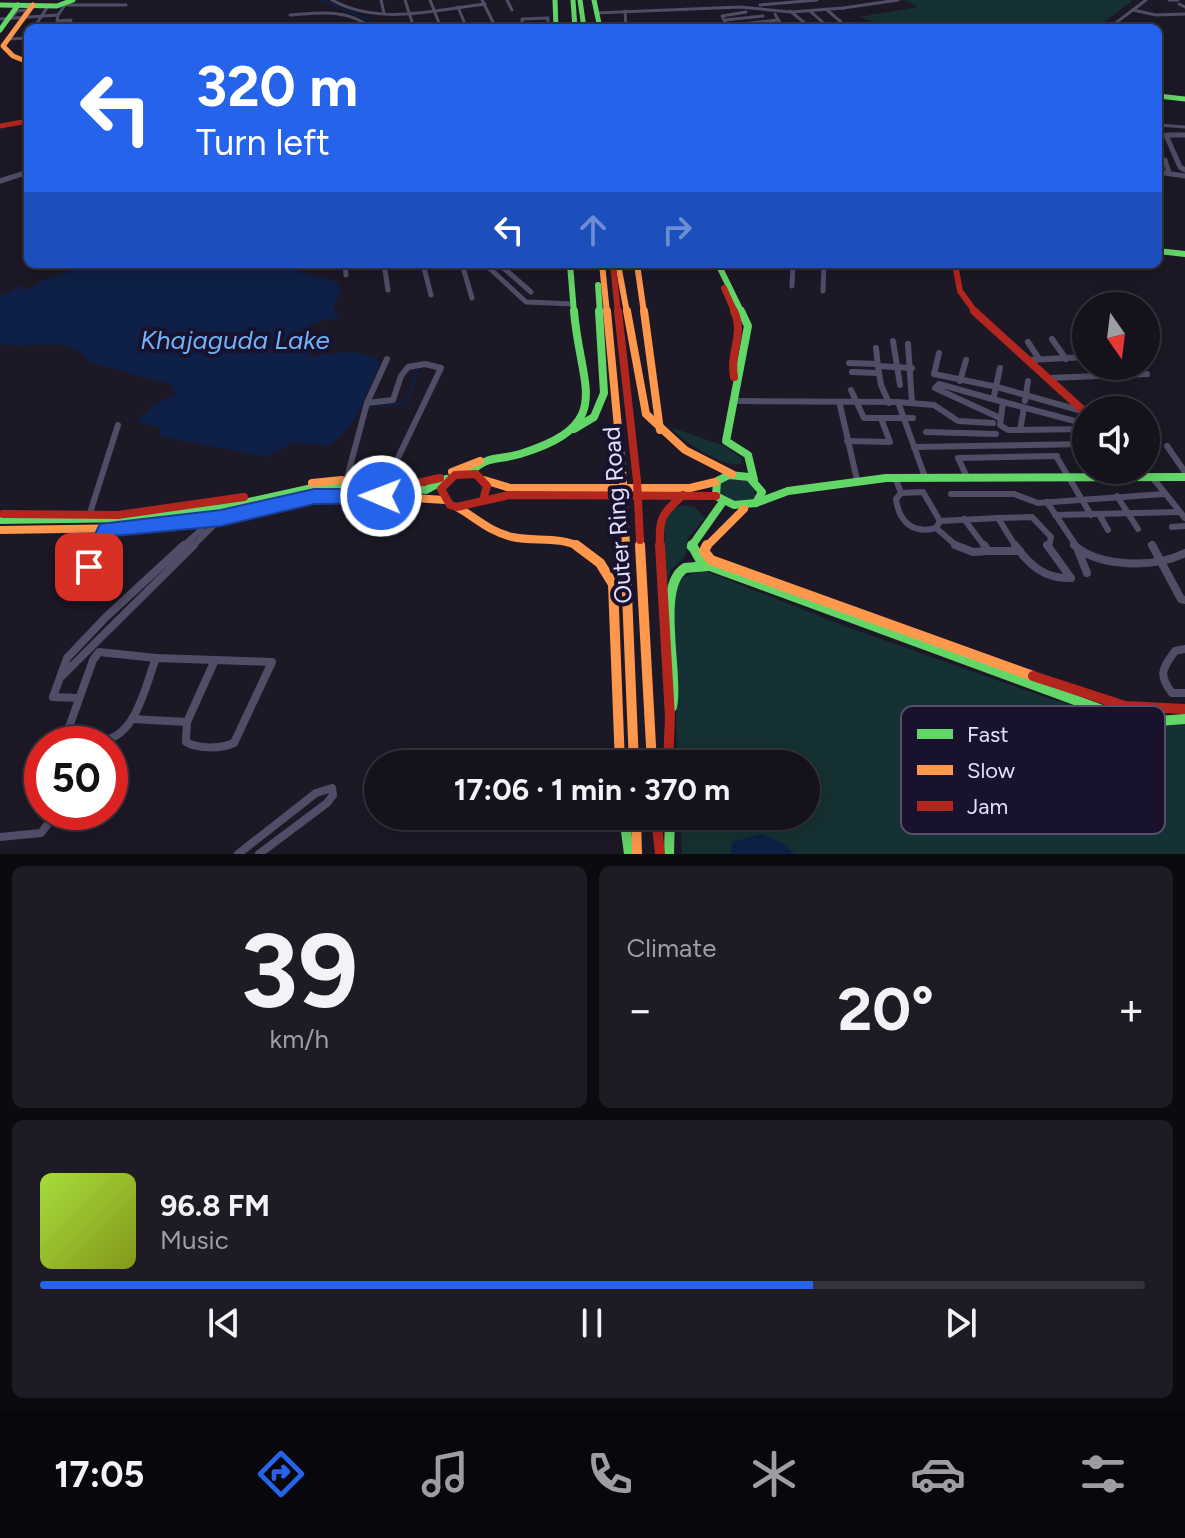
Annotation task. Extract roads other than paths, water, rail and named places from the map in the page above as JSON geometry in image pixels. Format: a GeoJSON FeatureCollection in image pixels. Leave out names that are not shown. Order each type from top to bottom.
{"type":"FeatureCollection","features":[{"type":"Feature","properties":{"kind":"main road"},"geometry":{"type":"LineString","coordinates":[[555,0],[556,24]]}},
{"type":"Feature","properties":{"kind":"main road"},"geometry":{"type":"LineString","coordinates":[[573,0],[575,24]]}},
{"type":"Feature","properties":{"kind":"main road"},"geometry":{"type":"LineString","coordinates":[[580,0],[583,24]]}},
{"type":"Feature","properties":{"kind":"main road"},"geometry":{"type":"LineString","coordinates":[[594,0],[599,24]]}},
{"type":"Feature","properties":{"kind":"main road"},"geometry":{"type":"LineString","coordinates":[[0,5],[48,6],[69,2]]}},
{"type":"Feature","properties":{"kind":"main road"},"geometry":{"type":"LineString","coordinates":[[18,5],[7,18],[4,48],[24,61]]}},
{"type":"Feature","properties":{"kind":"main road"},"geometry":{"type":"LineString","coordinates":[[4,39],[33,5]]}},
{"type":"Feature","properties":{"kind":"main road"},"geometry":{"type":"LineString","coordinates":[[4,39],[15,61],[24,62]]}},
{"type":"Feature","properties":{"kind":"main road"},"geometry":{"type":"LineString","coordinates":[[1162,95],[1185,98]]}},
{"type":"Feature","properties":{"kind":"main road"},"geometry":{"type":"LineString","coordinates":[[0,127],[24,123]]}},
{"type":"Feature","properties":{"kind":"main road"},"geometry":{"type":"LineString","coordinates":[[1162,253],[1185,256]]}},
{"type":"Feature","properties":{"kind":"main road"},"geometry":{"type":"LineString","coordinates":[[570,268],[588,398],[580,422],[574,429]]}},
{"type":"Feature","properties":{"kind":"main road"},"geometry":{"type":"LineString","coordinates":[[399,487],[437,480],[467,464],[541,448],[594,417],[604,393],[597,317],[599,268]]}},
{"type":"Feature","properties":{"kind":"main road","name":"Outer Ring Road"},"geometry":{"type":"LineString","coordinates":[[599,268],[623,481],[633,750]]}},
{"type":"Feature","properties":{"kind":"main road","name":"Outer Ring Road"},"geometry":{"type":"LineString","coordinates":[[615,268],[637,481],[651,750]]}},
{"type":"Feature","properties":{"kind":"main road"},"geometry":{"type":"LineString","coordinates":[[616,268],[629,312],[643,408],[651,422],[715,468],[788,491]]}},
{"type":"Feature","properties":{"kind":"main road"},"geometry":{"type":"LineString","coordinates":[[638,268],[660,430]]}},
{"type":"Feature","properties":{"kind":"main road"},"geometry":{"type":"LineString","coordinates":[[717,268],[743,322],[731,363],[735,381],[726,441],[744,451],[750,459],[762,492],[756,504]]}},
{"type":"Feature","properties":{"kind":"main road"},"geometry":{"type":"LineString","coordinates":[[955,268],[954,282],[992,330],[1072,402]]}},
{"type":"Feature","properties":{"kind":"main road"},"geometry":{"type":"LineString","coordinates":[[469,473],[499,487],[510,488],[699,488],[734,474],[750,459]]}},
{"type":"Feature","properties":{"kind":"main road"},"geometry":{"type":"LineString","coordinates":[[0,517],[89,516],[221,508],[346,483],[426,490],[446,479],[469,473],[483,460]]}},
{"type":"Feature","properties":{"kind":"main road"},"geometry":{"type":"LineString","coordinates":[[1160,476],[1185,474]]}},
{"type":"Feature","properties":{"kind":"main road"},"geometry":{"type":"LineString","coordinates":[[707,561],[704,551],[709,541],[744,509],[788,491],[895,477],[1072,476]]}},
{"type":"Feature","properties":{"kind":"main road"},"geometry":{"type":"LineString","coordinates":[[445,500],[441,489],[446,479]]}},
{"type":"Feature","properties":{"kind":"main road"},"geometry":{"type":"LineString","coordinates":[[483,480],[487,493],[483,500]]}},
{"type":"Feature","properties":{"kind":"main road"},"geometry":{"type":"LineString","coordinates":[[717,481],[719,499],[691,547],[697,560],[707,561],[1029,679],[1095,706]]}},
{"type":"Feature","properties":{"kind":"main road"},"geometry":{"type":"LineString","coordinates":[[457,507],[509,495],[683,495],[719,499],[744,509]]}},
{"type":"Feature","properties":{"kind":"main road"},"geometry":{"type":"LineString","coordinates":[[669,750],[670,717],[659,522],[664,512],[683,495]]}},
{"type":"Feature","properties":{"kind":"main road"},"geometry":{"type":"LineString","coordinates":[[0,530],[107,529],[203,520],[314,497],[445,500],[499,534],[576,543],[606,566],[613,584],[619,750]]}},
{"type":"Feature","properties":{"kind":"main road"},"geometry":{"type":"LineString","coordinates":[[670,717],[675,692],[672,580],[687,566],[707,561]]}},
{"type":"Feature","properties":{"kind":"main road"},"geometry":{"type":"LineString","coordinates":[[1029,679],[1121,706]]}},
{"type":"Feature","properties":{"kind":"main road"},"geometry":{"type":"LineString","coordinates":[[1165,709],[1185,709]]}},
{"type":"Feature","properties":{"kind":"main road"},"geometry":{"type":"LineString","coordinates":[[1165,720],[1185,719]]}},
{"type":"Feature","properties":{"kind":"main road"},"geometry":{"type":"LineString","coordinates":[[626,830],[629,854]]}},
{"type":"Feature","properties":{"kind":"main road"},"geometry":{"type":"LineString","coordinates":[[636,830],[637,854]]}},
{"type":"Feature","properties":{"kind":"main road"},"geometry":{"type":"LineString","coordinates":[[657,830],[660,854]]}},
{"type":"Feature","properties":{"kind":"main road"},"geometry":{"type":"LineString","coordinates":[[669,854],[670,830]]}},
{"type":"Feature","properties":{"kind":"street"},"geometry":{"type":"LineString","coordinates":[[106,0],[115,1]]}},
{"type":"Feature","properties":{"kind":"street"},"geometry":{"type":"LineString","coordinates":[[332,0],[342,6],[373,14],[483,3],[493,24]]}},
{"type":"Feature","properties":{"kind":"street"},"geometry":{"type":"LineString","coordinates":[[381,0],[385,13]]}},
{"type":"Feature","properties":{"kind":"street"},"geometry":{"type":"LineString","coordinates":[[405,0],[413,24]]}},
{"type":"Feature","properties":{"kind":"street"},"geometry":{"type":"LineString","coordinates":[[430,0],[440,24]]}},
{"type":"Feature","properties":{"kind":"street"},"geometry":{"type":"LineString","coordinates":[[455,0],[465,24]]}},
{"type":"Feature","properties":{"kind":"street"},"geometry":{"type":"LineString","coordinates":[[507,0],[512,10]]}},
{"type":"Feature","properties":{"kind":"street"},"geometry":{"type":"LineString","coordinates":[[762,0],[767,4]]}},
{"type":"Feature","properties":{"kind":"street"},"geometry":{"type":"LineString","coordinates":[[596,13],[740,7],[816,0]]}},
{"type":"Feature","properties":{"kind":"street"},"geometry":{"type":"LineString","coordinates":[[792,12],[898,0]]}},
{"type":"Feature","properties":{"kind":"street"},"geometry":{"type":"LineString","coordinates":[[1114,24],[1146,0]]}},
{"type":"Feature","properties":{"kind":"street"},"geometry":{"type":"LineString","coordinates":[[1169,0],[1181,3]]}},
{"type":"Feature","properties":{"kind":"street"},"geometry":{"type":"LineString","coordinates":[[55,24],[69,2],[124,2]]}},
{"type":"Feature","properties":{"kind":"street"},"geometry":{"type":"LineString","coordinates":[[782,3],[806,24]]}},
{"type":"Feature","properties":{"kind":"street"},"geometry":{"type":"LineString","coordinates":[[37,24],[48,6]]}},
{"type":"Feature","properties":{"kind":"street"},"geometry":{"type":"LineString","coordinates":[[740,7],[747,10]]}},
{"type":"Feature","properties":{"kind":"street"},"geometry":{"type":"LineString","coordinates":[[722,16],[747,10],[792,12],[826,9],[841,22]]}},
{"type":"Feature","properties":{"kind":"street"},"geometry":{"type":"LineString","coordinates":[[1133,10],[1156,15],[1184,14]]}},
{"type":"Feature","properties":{"kind":"street"},"geometry":{"type":"LineString","coordinates":[[625,11],[626,24]]}},
{"type":"Feature","properties":{"kind":"street"},"geometry":{"type":"LineString","coordinates":[[810,11],[825,24]]}},
{"type":"Feature","properties":{"kind":"street"},"geometry":{"type":"LineString","coordinates":[[290,15],[340,13],[366,24]]}},
{"type":"Feature","properties":{"kind":"street"},"geometry":{"type":"LineString","coordinates":[[775,14],[778,23]]}},
{"type":"Feature","properties":{"kind":"street"},"geometry":{"type":"LineString","coordinates":[[7,18],[58,15]]}},
{"type":"Feature","properties":{"kind":"street"},"geometry":{"type":"LineString","coordinates":[[722,16],[763,16]]}},
{"type":"Feature","properties":{"kind":"street"},"geometry":{"type":"LineString","coordinates":[[722,16],[728,24]]}},
{"type":"Feature","properties":{"kind":"street"},"geometry":{"type":"LineString","coordinates":[[522,24],[522,19],[548,18],[548,24]]}},
{"type":"Feature","properties":{"kind":"street"},"geometry":{"type":"LineString","coordinates":[[57,21],[71,20],[70,24]]}},
{"type":"Feature","properties":{"kind":"street"},"geometry":{"type":"LineString","coordinates":[[766,24],[778,23]]}},
{"type":"Feature","properties":{"kind":"street"},"geometry":{"type":"LineString","coordinates":[[4,39],[24,38]]}},
{"type":"Feature","properties":{"kind":"street"},"geometry":{"type":"LineString","coordinates":[[1162,125],[1185,127]]}},
{"type":"Feature","properties":{"kind":"street"},"geometry":{"type":"LineString","coordinates":[[1185,135],[1166,135],[1185,173]]}},
{"type":"Feature","properties":{"kind":"street"},"geometry":{"type":"LineString","coordinates":[[1165,160],[1169,173]]}},
{"type":"Feature","properties":{"kind":"street"},"geometry":{"type":"LineString","coordinates":[[1162,172],[1185,173]]}},
{"type":"Feature","properties":{"kind":"street"},"geometry":{"type":"LineString","coordinates":[[0,181],[24,173]]}},
{"type":"Feature","properties":{"kind":"street"},"geometry":{"type":"LineString","coordinates":[[345,268],[346,275]]}},
{"type":"Feature","properties":{"kind":"street"},"geometry":{"type":"LineString","coordinates":[[385,268],[388,290]]}},
{"type":"Feature","properties":{"kind":"street"},"geometry":{"type":"LineString","coordinates":[[424,268],[431,295]]}},
{"type":"Feature","properties":{"kind":"street"},"geometry":{"type":"LineString","coordinates":[[463,268],[472,298]]}},
{"type":"Feature","properties":{"kind":"street"},"geometry":{"type":"LineString","coordinates":[[489,268],[526,302],[573,304]]}},
{"type":"Feature","properties":{"kind":"street"},"geometry":{"type":"LineString","coordinates":[[503,268],[528,290],[515,292]]}},
{"type":"Feature","properties":{"kind":"street"},"geometry":{"type":"LineString","coordinates":[[792,286],[793,268]]}},
{"type":"Feature","properties":{"kind":"street"},"geometry":{"type":"LineString","coordinates":[[823,291],[824,268]]}},
{"type":"Feature","properties":{"kind":"street"},"geometry":{"type":"LineString","coordinates":[[1052,339],[1066,359]]}},
{"type":"Feature","properties":{"kind":"street"},"geometry":{"type":"LineString","coordinates":[[893,341],[900,385]]}},
{"type":"Feature","properties":{"kind":"street"},"geometry":{"type":"LineString","coordinates":[[1028,342],[1039,359]]}},
{"type":"Feature","properties":{"kind":"street"},"geometry":{"type":"LineString","coordinates":[[908,344],[912,403]]}},
{"type":"Feature","properties":{"kind":"street"},"geometry":{"type":"LineString","coordinates":[[876,348],[878,368],[889,403]]}},
{"type":"Feature","properties":{"kind":"street"},"geometry":{"type":"LineString","coordinates":[[939,353],[934,374],[997,387],[1072,421]]}},
{"type":"Feature","properties":{"kind":"street"},"geometry":{"type":"LineString","coordinates":[[1029,360],[1072,358]]}},
{"type":"Feature","properties":{"kind":"street"},"geometry":{"type":"LineString","coordinates":[[346,483],[367,403],[387,359]]}},
{"type":"Feature","properties":{"kind":"street"},"geometry":{"type":"LineString","coordinates":[[960,381],[966,360]]}},
{"type":"Feature","properties":{"kind":"street"},"geometry":{"type":"LineString","coordinates":[[367,403],[393,400],[401,373],[410,365],[418,363],[440,367],[385,485]]}},
{"type":"Feature","properties":{"kind":"street"},"geometry":{"type":"LineString","coordinates":[[849,363],[878,368]]}},
{"type":"Feature","properties":{"kind":"street"},"geometry":{"type":"LineString","coordinates":[[852,372],[912,368]]}},
{"type":"Feature","properties":{"kind":"street"},"geometry":{"type":"LineString","coordinates":[[994,396],[1000,368]]}},
{"type":"Feature","properties":{"kind":"street"},"geometry":{"type":"LineString","coordinates":[[1046,379],[1072,378]]}},
{"type":"Feature","properties":{"kind":"street"},"geometry":{"type":"LineString","coordinates":[[1020,430],[1028,381]]}},
{"type":"Feature","properties":{"kind":"street"},"geometry":{"type":"LineString","coordinates":[[1000,418],[935,388],[939,384],[1003,402],[1025,401],[1072,410]]}},
{"type":"Feature","properties":{"kind":"street"},"geometry":{"type":"LineString","coordinates":[[851,390],[866,419],[913,418]]}},
{"type":"Feature","properties":{"kind":"street"},"geometry":{"type":"LineString","coordinates":[[738,401],[840,405],[912,403],[937,406],[949,411],[958,421],[993,423]]}},
{"type":"Feature","properties":{"kind":"street"},"geometry":{"type":"LineString","coordinates":[[898,402],[914,447],[923,492],[945,542],[977,554],[1020,551]]}},
{"type":"Feature","properties":{"kind":"street"},"geometry":{"type":"LineString","coordinates":[[1003,402],[1001,427],[1020,430],[1072,428]]}},
{"type":"Feature","properties":{"kind":"street"},"geometry":{"type":"LineString","coordinates":[[840,405],[857,480]]}},
{"type":"Feature","properties":{"kind":"street"},"geometry":{"type":"LineString","coordinates":[[949,411],[953,432]]}},
{"type":"Feature","properties":{"kind":"street"},"geometry":{"type":"LineString","coordinates":[[847,441],[890,442],[882,421]]}},
{"type":"Feature","properties":{"kind":"street"},"geometry":{"type":"LineString","coordinates":[[89,516],[118,425]]}},
{"type":"Feature","properties":{"kind":"street"},"geometry":{"type":"LineString","coordinates":[[926,432],[996,434]]}},
{"type":"Feature","properties":{"kind":"street"},"geometry":{"type":"LineString","coordinates":[[940,432],[945,446]]}},
{"type":"Feature","properties":{"kind":"street"},"geometry":{"type":"LineString","coordinates":[[914,447],[1072,444]]}},
{"type":"Feature","properties":{"kind":"street"},"geometry":{"type":"LineString","coordinates":[[1050,445],[1083,501],[1108,530]]}},
{"type":"Feature","properties":{"kind":"street"},"geometry":{"type":"LineString","coordinates":[[1167,446],[1185,474]]}},
{"type":"Feature","properties":{"kind":"street"},"geometry":{"type":"LineString","coordinates":[[967,477],[958,458],[1057,456]]}},
{"type":"Feature","properties":{"kind":"street"},"geometry":{"type":"LineString","coordinates":[[895,477],[901,493]]}},
{"type":"Feature","properties":{"kind":"street"},"geometry":{"type":"LineString","coordinates":[[1157,484],[1182,515]]}},
{"type":"Feature","properties":{"kind":"street"},"geometry":{"type":"LineString","coordinates":[[923,492],[901,493],[896,499],[897,508],[910,528],[921,532],[964,519],[997,517],[1032,517],[1051,537],[1047,545],[1071,578],[1058,580],[1030,567],[997,517]]}},
{"type":"Feature","properties":{"kind":"street"},"geometry":{"type":"LineString","coordinates":[[951,494],[1014,494],[1026,501],[1047,502],[1164,494]]}},
{"type":"Feature","properties":{"kind":"street"},"geometry":{"type":"LineString","coordinates":[[1117,496],[1138,529]]}},
{"type":"Feature","properties":{"kind":"street"},"geometry":{"type":"LineString","coordinates":[[1047,502],[1077,548],[1087,573]]}},
{"type":"Feature","properties":{"kind":"street"},"geometry":{"type":"LineString","coordinates":[[1055,515],[1182,515]]}},
{"type":"Feature","properties":{"kind":"street"},"geometry":{"type":"LineString","coordinates":[[59,678],[221,518]]}},
{"type":"Feature","properties":{"kind":"street"},"geometry":{"type":"LineString","coordinates":[[964,519],[988,551]]}},
{"type":"Feature","properties":{"kind":"street"},"geometry":{"type":"LineString","coordinates":[[78,699],[53,697],[67,658],[106,617],[202,529],[203,520]]}},
{"type":"Feature","properties":{"kind":"street"},"geometry":{"type":"LineString","coordinates":[[1172,527],[1185,526]]}},
{"type":"Feature","properties":{"kind":"street"},"geometry":{"type":"LineString","coordinates":[[84,585],[107,529]]}},
{"type":"Feature","properties":{"kind":"street"},"geometry":{"type":"LineString","coordinates":[[1152,545],[1181,599],[1185,600]]}},
{"type":"Feature","properties":{"kind":"street"},"geometry":{"type":"LineString","coordinates":[[1077,548],[1106,560],[1163,561],[1185,553]]}},
{"type":"Feature","properties":{"kind":"street"},"geometry":{"type":"LineString","coordinates":[[1185,649],[1175,651],[1161,670],[1161,679],[1172,693],[1185,693]]}},
{"type":"Feature","properties":{"kind":"street"},"geometry":{"type":"LineString","coordinates":[[156,658],[132,719],[118,736],[105,740],[75,737],[67,726],[99,652],[156,658],[215,660],[272,662],[237,738],[230,746],[189,745],[186,737],[187,722],[215,660]]}},
{"type":"Feature","properties":{"kind":"street"},"geometry":{"type":"LineString","coordinates":[[132,719],[187,722]]}},
{"type":"Feature","properties":{"kind":"street"},"geometry":{"type":"LineString","coordinates":[[238,854],[316,793],[332,788],[333,795],[327,803],[259,854]]}},
{"type":"Feature","properties":{"kind":"street"},"geometry":{"type":"LineString","coordinates":[[0,837],[42,834],[46,830]]}},
{"type":"Feature","properties":{"kind":"water","name":"Khajaguda Lake"},"geometry":{"type":"Polygon","coordinates":[[[73,268],[285,268],[337,282],[341,289],[333,311],[341,317],[309,324],[310,357],[356,353],[380,362],[356,417],[331,445],[293,443],[267,457],[160,436],[160,427],[137,422],[155,404],[178,394],[170,389],[173,385],[89,362],[70,347],[0,343],[0,295],[11,292],[17,285],[23,290],[73,268]]]}},
{"type":"Feature","properties":{"kind":"water"},"geometry":{"type":"Polygon","coordinates":[[[761,834],[784,844],[795,854],[731,854],[732,842],[761,834]]]}},
{"type":"Feature","properties":{"kind":"waterway"},"geometry":{"type":"LineString","coordinates":[[322,0],[379,24]]}},
{"type":"Feature","properties":{"kind":"waterway"},"geometry":{"type":"LineString","coordinates":[[367,408],[407,403],[418,367]]}}]}
